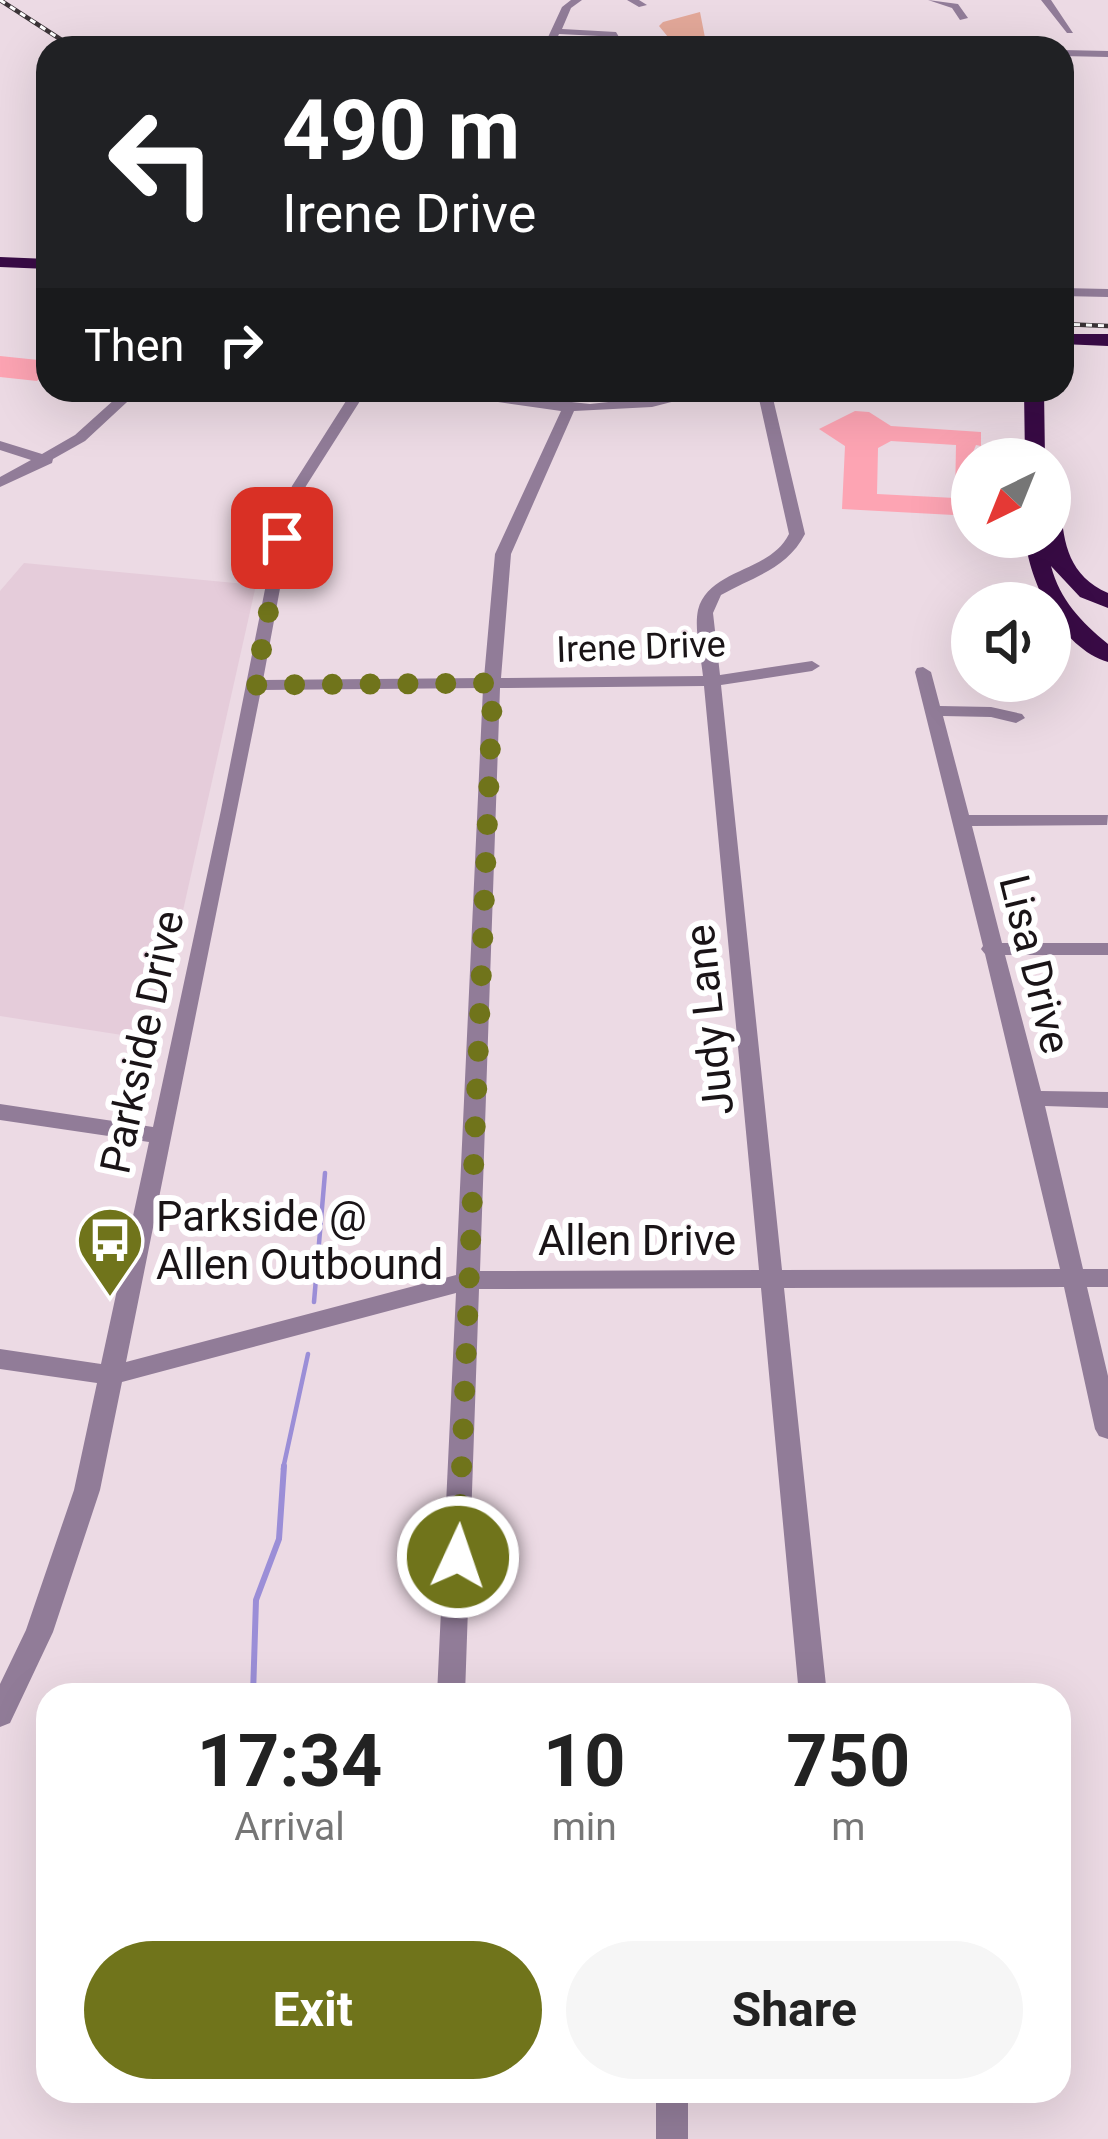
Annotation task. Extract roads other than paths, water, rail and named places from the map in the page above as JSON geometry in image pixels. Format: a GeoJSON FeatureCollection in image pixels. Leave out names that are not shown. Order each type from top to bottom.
{"type":"FeatureCollection","features":[{"type":"Feature","properties":{"kind":"highway"},"geometry":{"type":"LineString","coordinates":[[0,262],[36,266]]}},
{"type":"Feature","properties":{"kind":"highway"},"geometry":{"type":"LineString","coordinates":[[0,272],[36,269]]}},
{"type":"Feature","properties":{"kind":"highway"},"geometry":{"type":"LineString","coordinates":[[1074,339],[1108,340]]}},
{"type":"Feature","properties":{"kind":"highway"},"geometry":{"type":"LineString","coordinates":[[1074,349],[1108,350]]}},
{"type":"Feature","properties":{"kind":"highway"},"geometry":{"type":"LineString","coordinates":[[1034,402],[1035,438]]}},
{"type":"Feature","properties":{"kind":"highway"},"geometry":{"type":"LineString","coordinates":[[1050,402],[1050,438]]}},
{"type":"Feature","properties":{"kind":"highway"},"geometry":{"type":"LineString","coordinates":[[1037,558],[1051,601],[1108,655]]}},
{"type":"Feature","properties":{"kind":"highway"},"geometry":{"type":"LineString","coordinates":[[1058,558],[1061,571],[1082,590],[1108,601]]}},
{"type":"Feature","properties":{"kind":"street"},"geometry":{"type":"LineString","coordinates":[[554,36],[567,7],[577,0]]}},
{"type":"Feature","properties":{"kind":"street"},"geometry":{"type":"LineString","coordinates":[[933,0],[955,6],[963,18]]}},
{"type":"Feature","properties":{"kind":"street"},"geometry":{"type":"LineString","coordinates":[[1046,0],[1070,31]]}},
{"type":"Feature","properties":{"kind":"street"},"geometry":{"type":"LineString","coordinates":[[557,31],[616,35]]}},
{"type":"Feature","properties":{"kind":"street"},"geometry":{"type":"LineString","coordinates":[[1074,53],[1108,54]]}},
{"type":"Feature","properties":{"kind":"street"},"geometry":{"type":"LineString","coordinates":[[1074,292],[1108,293]]}},
{"type":"Feature","properties":{"kind":"street"},"geometry":{"type":"LineString","coordinates":[[0,483],[80,438],[120,402]]}},
{"type":"Feature","properties":{"kind":"street","name":"Parkside Drive"},"geometry":{"type":"LineString","coordinates":[[0,1714],[56,1589],[88,1490],[285,524],[299,486],[352,402]]}},
{"type":"Feature","properties":{"kind":"street"},"geometry":{"type":"LineString","coordinates":[[540,402],[569,407],[652,402]]}},
{"type":"Feature","properties":{"kind":"street","name":"Judy Lane"},"geometry":{"type":"LineString","coordinates":[[767,402],[797,534],[792,548],[776,562],[735,579],[707,600],[705,613],[812,1683]]}},
{"type":"Feature","properties":{"kind":"street"},"geometry":{"type":"LineString","coordinates":[[453,1683],[493,683],[503,554],[569,407]]}},
{"type":"Feature","properties":{"kind":"street"},"geometry":{"type":"LineString","coordinates":[[0,445],[46,460]]}},
{"type":"Feature","properties":{"kind":"street","name":"Irene Drive"},"geometry":{"type":"LineString","coordinates":[[255,685],[715,681],[812,666]]}},
{"type":"Feature","properties":{"kind":"street","name":"Lisa Drive"},"geometry":{"type":"LineString","coordinates":[[923,672],[1032,1098],[1108,1429]]}},
{"type":"Feature","properties":{"kind":"street"},"geometry":{"type":"LineString","coordinates":[[935,712],[991,712],[1016,718]]}},
{"type":"Feature","properties":{"kind":"street"},"geometry":{"type":"LineString","coordinates":[[962,821],[1107,820]]}},
{"type":"Feature","properties":{"kind":"street"},"geometry":{"type":"LineString","coordinates":[[992,949],[1108,949]]}},
{"type":"Feature","properties":{"kind":"street"},"geometry":{"type":"LineString","coordinates":[[1032,1098],[1108,1100]]}},
{"type":"Feature","properties":{"kind":"street"},"geometry":{"type":"LineString","coordinates":[[0,1112],[162,1136]]}},
{"type":"Feature","properties":{"kind":"street","name":"Allen Drive"},"geometry":{"type":"LineString","coordinates":[[0,1358],[113,1375],[470,1280],[1108,1278]]}},
{"type":"Feature","properties":{"kind":"street"},"geometry":{"type":"LineString","coordinates":[[671,2103],[672,2139]]}},
{"type":"Feature","properties":{"kind":"waterway"},"geometry":{"type":"LineString","coordinates":[[314,1302],[325,1173]]}},
{"type":"Feature","properties":{"kind":"waterway"},"geometry":{"type":"LineString","coordinates":[[283,1469],[308,1354]]}},
{"type":"Feature","properties":{"kind":"waterway"},"geometry":{"type":"LineString","coordinates":[[253,1683],[256,1600],[279,1539],[284,1466]]}},
{"type":"Feature","properties":{"kind":"railway"},"geometry":{"type":"LineString","coordinates":[[0,0],[56,36]]}},
{"type":"Feature","properties":{"kind":"railway"},"geometry":{"type":"LineString","coordinates":[[1074,325],[1108,326]]}},
{"type":"Feature","properties":{"kind":"place","name":"Parkside @ Allen Outbound"},"geometry":{"type":"Point","coordinates":[110,1299]}}]}
